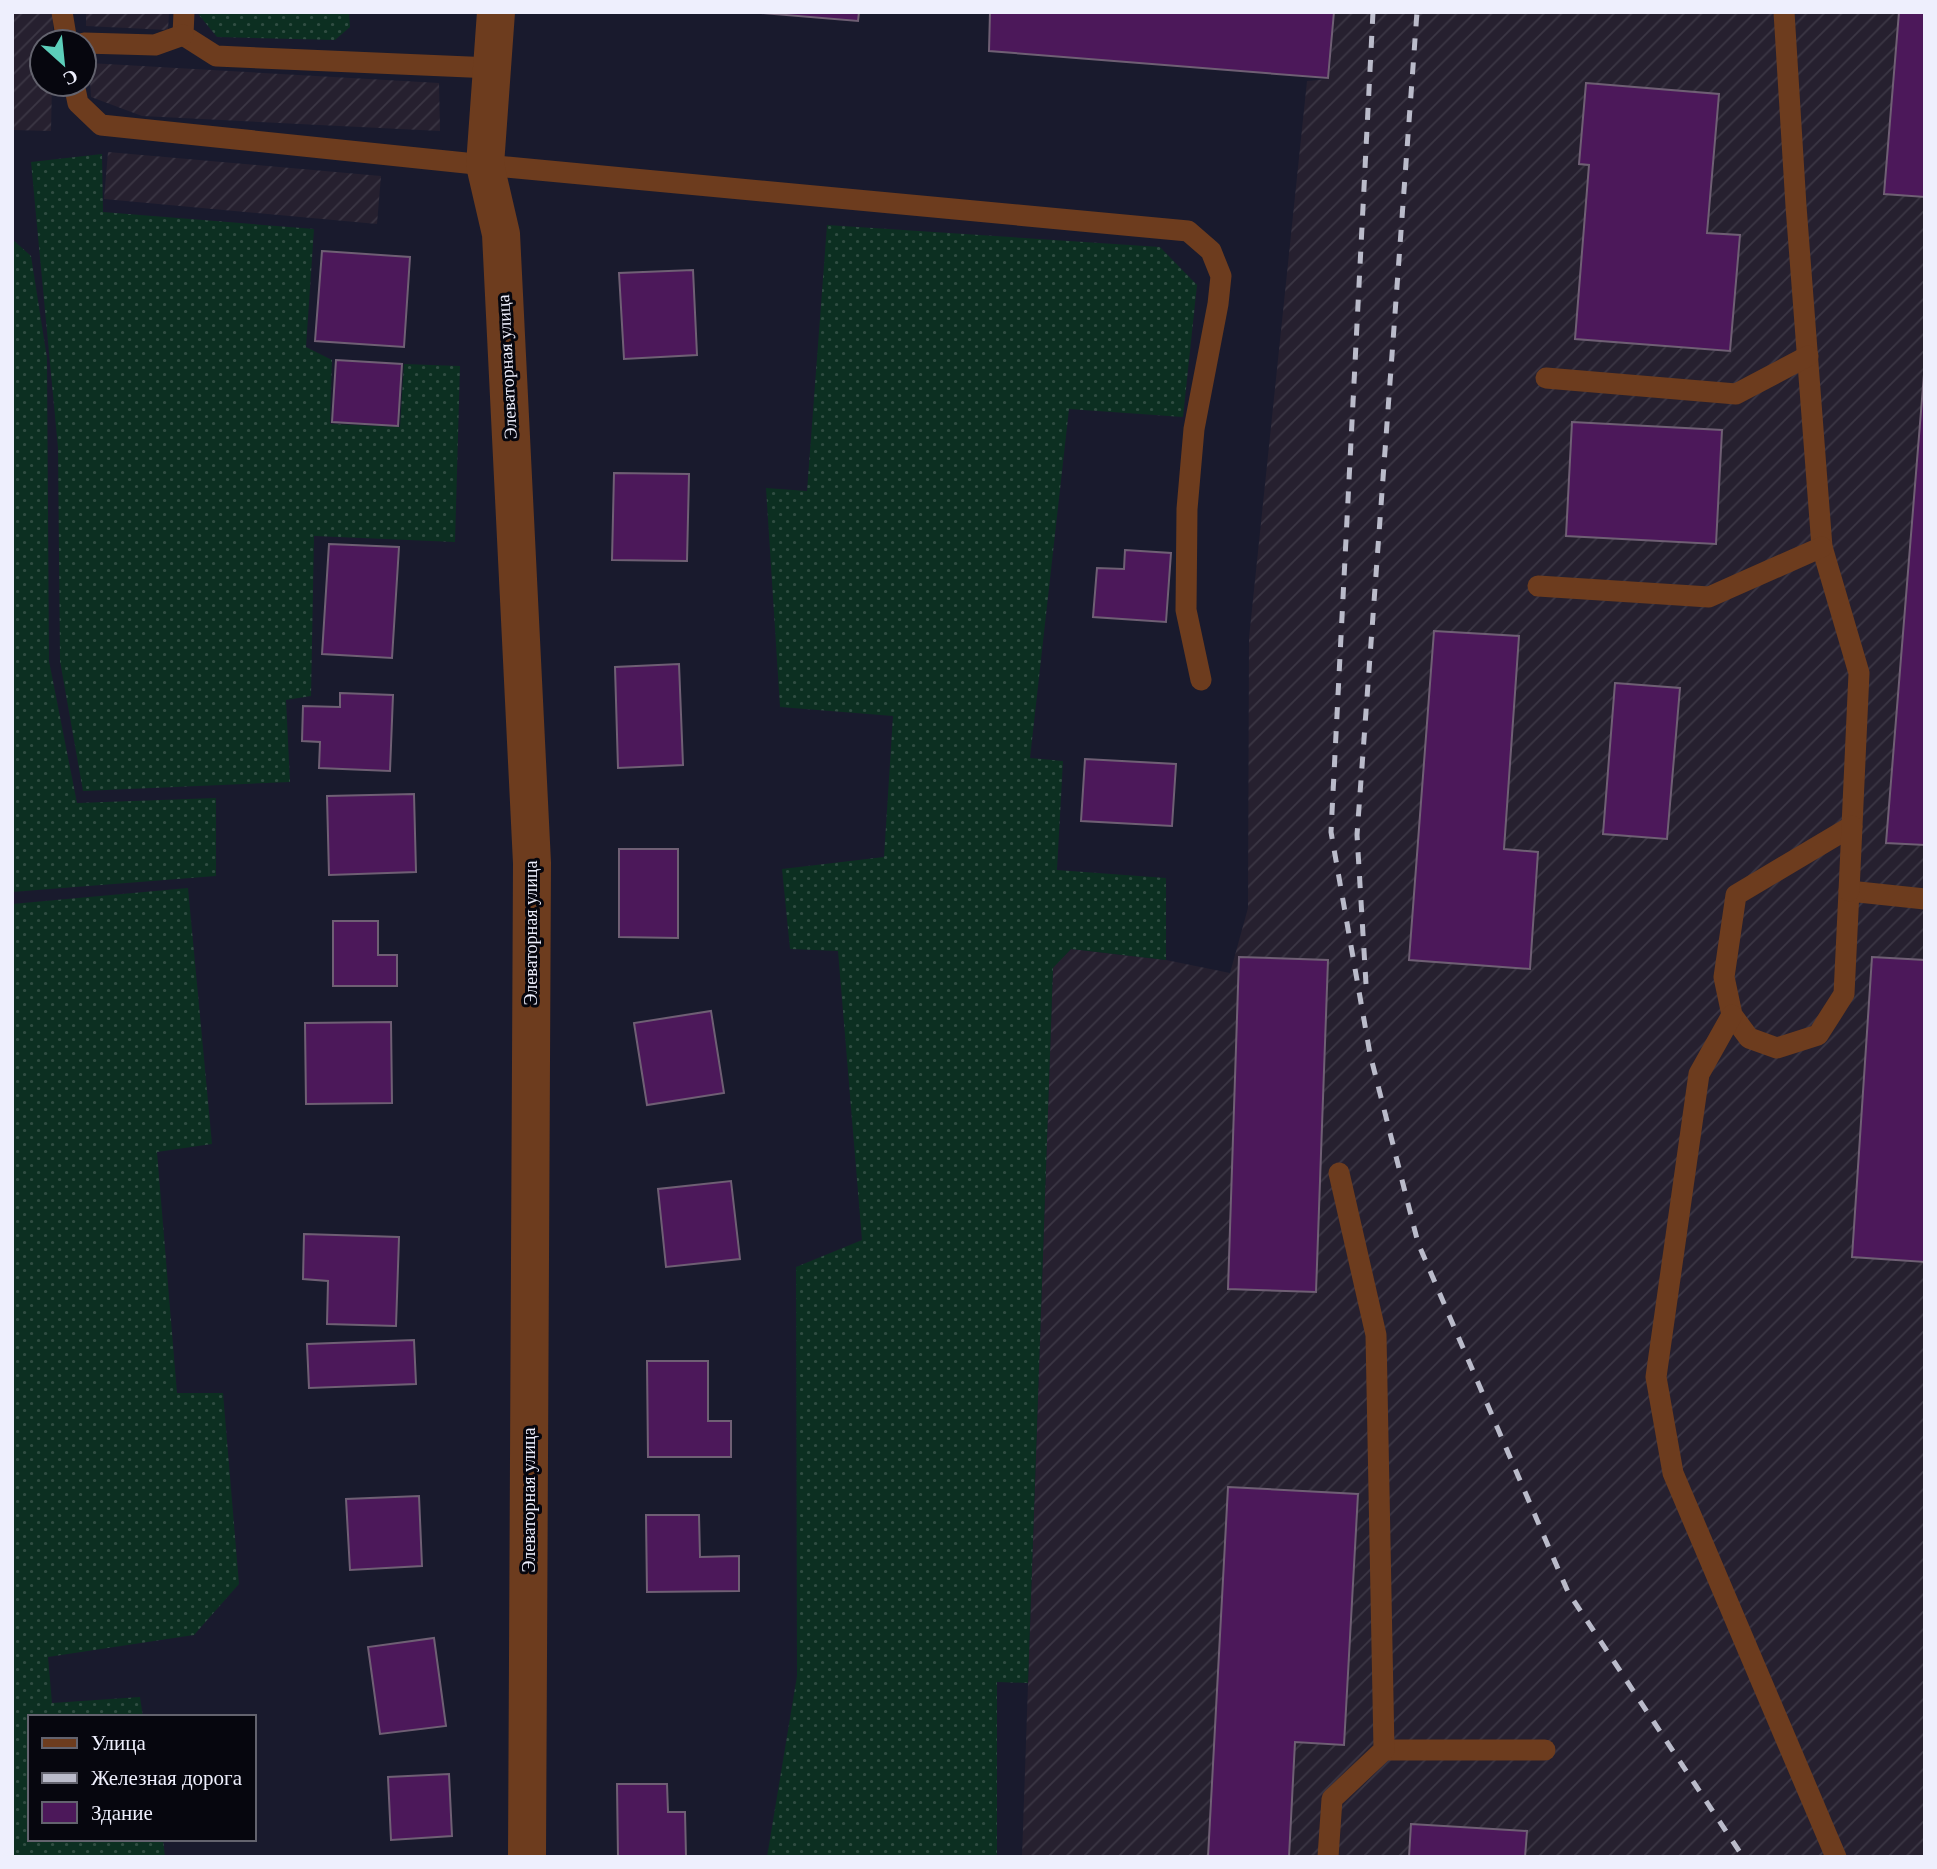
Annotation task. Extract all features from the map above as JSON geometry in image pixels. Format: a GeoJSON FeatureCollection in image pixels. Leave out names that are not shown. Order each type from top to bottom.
{"type":"FeatureCollection","features":[{"type":"Feature","properties":{"kind":"street","name":"Элеваторная улица"},"geometry":{"type":"LineString","coordinates":[[496,12],[485,166],[501,234],[532,863],[527,1857]]}},
{"type":"Feature","properties":{"kind":"lane"},"geometry":{"type":"LineString","coordinates":[[183,34],[184,12]]}},
{"type":"Feature","properties":{"kind":"lane"},"geometry":{"type":"LineString","coordinates":[[1784,12],[1822,547],[1859,673],[1852,826],[1849,891],[1844,994],[1818,1035],[1777,1048],[1749,1038],[1731,1015],[1724,977],[1736,895],[1852,826]]}},
{"type":"Feature","properties":{"kind":"lane"},"geometry":{"type":"LineString","coordinates":[[98,44],[155,46],[183,34]]}},
{"type":"Feature","properties":{"kind":"lane"},"geometry":{"type":"LineString","coordinates":[[183,34],[216,56],[492,68]]}},
{"type":"Feature","properties":{"kind":"lane"},"geometry":{"type":"LineString","coordinates":[[77,98],[78,103],[100,125],[485,166],[1188,231],[1211,251],[1221,276],[1194,429],[1186,509],[1186,610],[1200,680]]}},
{"type":"Feature","properties":{"kind":"lane"},"geometry":{"type":"LineString","coordinates":[[1546,378],[1735,394],[1808,356]]}},
{"type":"Feature","properties":{"kind":"lane"},"geometry":{"type":"LineString","coordinates":[[1538,586],[1710,597],[1822,547]]}},
{"type":"Feature","properties":{"kind":"lane"},"geometry":{"type":"LineString","coordinates":[[1849,891],[1925,899]]}},
{"type":"Feature","properties":{"kind":"lane"},"geometry":{"type":"LineString","coordinates":[[1731,1015],[1699,1074],[1656,1377],[1673,1472],[1836,1857]]}},
{"type":"Feature","properties":{"kind":"lane"},"geometry":{"type":"LineString","coordinates":[[1339,1173],[1376,1335],[1384,1750]]}},
{"type":"Feature","properties":{"kind":"lane"},"geometry":{"type":"LineString","coordinates":[[1328,1857],[1332,1799],[1384,1750],[1545,1751]]}},
{"type":"Feature","properties":{"kind":"shaded area"},"geometry":{"type":"Polygon","coordinates":[[[12,12],[53,12],[53,28],[28,28],[28,98],[52,98],[51,131],[12,130],[12,12]]]}},
{"type":"Feature","properties":{"kind":"shaded area"},"geometry":{"type":"Polygon","coordinates":[[[86,12],[169,12],[168,30],[86,26],[86,12]]]}},
{"type":"Feature","properties":{"kind":"shaded area"},"geometry":{"type":"Polygon","coordinates":[[[1335,12],[1925,12],[1925,1857],[1022,1857],[1053,967],[1071,949],[1166,960],[1230,973],[1248,908],[1249,638],[1307,81],[1329,79],[1335,12]]]}},
{"type":"Feature","properties":{"kind":"shaded area"},"geometry":{"type":"Polygon","coordinates":[[[98,64],[439,83],[440,131],[142,116],[94,98],[98,98],[98,64]]]}},
{"type":"Feature","properties":{"kind":"shaded area"},"geometry":{"type":"Polygon","coordinates":[[[108,152],[381,176],[377,224],[104,199],[108,152]]]}},
{"type":"Feature","properties":{"kind":"green space"},"geometry":{"type":"Polygon","coordinates":[[[199,12],[349,12],[350,27],[335,40],[217,37],[199,12]]]}},
{"type":"Feature","properties":{"kind":"green space"},"geometry":{"type":"Polygon","coordinates":[[[102,154],[103,212],[314,229],[306,347],[332,360],[330,424],[400,427],[404,364],[460,366],[455,542],[314,536],[311,696],[286,700],[290,782],[83,791],[60,661],[58,448],[31,162],[102,154]]]}},
{"type":"Feature","properties":{"kind":"green space"},"geometry":{"type":"Polygon","coordinates":[[[827,225],[1160,247],[1197,285],[1183,417],[1069,409],[1030,758],[1063,761],[1057,870],[1166,878],[1166,960],[1071,949],[1053,968],[1028,1683],[997,1682],[997,1857],[767,1857],[797,1676],[796,1267],[862,1240],[838,951],[790,949],[782,869],[884,857],[893,716],[780,707],[766,488],[807,491],[827,225]]]}},
{"type":"Feature","properties":{"kind":"green space"},"geometry":{"type":"Polygon","coordinates":[[[12,239],[31,256],[47,358],[49,661],[77,803],[216,798],[216,876],[12,892],[12,239]]]}},
{"type":"Feature","properties":{"kind":"green space"},"geometry":{"type":"Polygon","coordinates":[[[188,888],[212,1144],[157,1152],[177,1393],[223,1393],[239,1584],[194,1635],[48,1657],[52,1703],[140,1697],[143,1715],[28,1715],[28,1841],[163,1841],[165,1857],[12,1857],[12,904],[188,888]]]}},
{"type":"Feature","properties":{"kind":"building"},"geometry":{"type":"Polygon","coordinates":[[[749,12],[859,12],[858,21],[749,12]]]}},
{"type":"Feature","properties":{"kind":"building"},"geometry":{"type":"Polygon","coordinates":[[[990,12],[1334,12],[1328,78],[989,51],[990,12]]]}},
{"type":"Feature","properties":{"kind":"building"},"geometry":{"type":"Polygon","coordinates":[[[1899,12],[1925,12],[1925,197],[1884,194],[1899,12]]]}},
{"type":"Feature","properties":{"kind":"building"},"geometry":{"type":"Polygon","coordinates":[[[1586,83],[1719,94],[1707,233],[1740,235],[1730,351],[1575,339],[1589,165],[1579,164],[1586,83]]]}},
{"type":"Feature","properties":{"kind":"building"},"geometry":{"type":"Polygon","coordinates":[[[322,251],[410,257],[404,347],[315,341],[322,251]]]}},
{"type":"Feature","properties":{"kind":"building"},"geometry":{"type":"Polygon","coordinates":[[[693,270],[697,355],[624,359],[619,273],[693,270]]]}},
{"type":"Feature","properties":{"kind":"building"},"geometry":{"type":"Polygon","coordinates":[[[336,360],[402,364],[398,426],[332,422],[336,360]]]}},
{"type":"Feature","properties":{"kind":"building"},"geometry":{"type":"Polygon","coordinates":[[[1925,362],[1925,845],[1886,843],[1925,362]]]}},
{"type":"Feature","properties":{"kind":"building"},"geometry":{"type":"Polygon","coordinates":[[[1572,422],[1722,430],[1716,544],[1566,536],[1572,422]]]}},
{"type":"Feature","properties":{"kind":"building"},"geometry":{"type":"Polygon","coordinates":[[[614,473],[689,474],[687,561],[612,560],[614,473]]]}},
{"type":"Feature","properties":{"kind":"building"},"geometry":{"type":"Polygon","coordinates":[[[329,544],[399,547],[392,658],[322,654],[329,544]]]}},
{"type":"Feature","properties":{"kind":"building"},"geometry":{"type":"Polygon","coordinates":[[[1125,550],[1171,553],[1166,622],[1093,617],[1097,568],[1124,569],[1125,550]]]}},
{"type":"Feature","properties":{"kind":"building"},"geometry":{"type":"Polygon","coordinates":[[[1434,631],[1519,636],[1504,849],[1538,852],[1530,969],[1409,960],[1434,631]]]}},
{"type":"Feature","properties":{"kind":"building"},"geometry":{"type":"Polygon","coordinates":[[[679,664],[683,765],[618,768],[615,667],[679,664]]]}},
{"type":"Feature","properties":{"kind":"building"},"geometry":{"type":"Polygon","coordinates":[[[1615,683],[1680,688],[1667,839],[1603,834],[1615,683]]]}},
{"type":"Feature","properties":{"kind":"building"},"geometry":{"type":"Polygon","coordinates":[[[340,693],[393,695],[390,771],[319,768],[320,742],[302,741],[303,706],[340,707],[340,693]]]}},
{"type":"Feature","properties":{"kind":"building"},"geometry":{"type":"Polygon","coordinates":[[[1085,759],[1176,764],[1172,826],[1081,821],[1085,759]]]}},
{"type":"Feature","properties":{"kind":"building"},"geometry":{"type":"Polygon","coordinates":[[[414,794],[416,872],[329,875],[327,796],[414,794]]]}},
{"type":"Feature","properties":{"kind":"building"},"geometry":{"type":"Polygon","coordinates":[[[619,849],[678,849],[678,938],[619,937],[619,849]]]}},
{"type":"Feature","properties":{"kind":"building"},"geometry":{"type":"Polygon","coordinates":[[[333,921],[378,921],[378,955],[397,955],[397,986],[333,986],[333,921]]]}},
{"type":"Feature","properties":{"kind":"building"},"geometry":{"type":"Polygon","coordinates":[[[1239,957],[1328,960],[1316,1292],[1228,1289],[1239,957]]]}},
{"type":"Feature","properties":{"kind":"building"},"geometry":{"type":"Polygon","coordinates":[[[1872,957],[1925,960],[1925,1262],[1852,1257],[1872,957]]]}},
{"type":"Feature","properties":{"kind":"building"},"geometry":{"type":"Polygon","coordinates":[[[711,1011],[724,1093],[647,1105],[634,1023],[711,1011]]]}},
{"type":"Feature","properties":{"kind":"building"},"geometry":{"type":"Polygon","coordinates":[[[391,1022],[392,1103],[306,1104],[305,1023],[391,1022]]]}},
{"type":"Feature","properties":{"kind":"building"},"geometry":{"type":"Polygon","coordinates":[[[731,1181],[740,1259],[666,1267],[658,1189],[731,1181]]]}},
{"type":"Feature","properties":{"kind":"building"},"geometry":{"type":"Polygon","coordinates":[[[304,1234],[399,1237],[396,1326],[327,1324],[328,1281],[303,1279],[304,1234]]]}},
{"type":"Feature","properties":{"kind":"building"},"geometry":{"type":"Polygon","coordinates":[[[414,1340],[416,1384],[309,1388],[307,1344],[414,1340]]]}},
{"type":"Feature","properties":{"kind":"building"},"geometry":{"type":"Polygon","coordinates":[[[647,1361],[708,1361],[708,1421],[731,1421],[731,1457],[648,1457],[647,1361]]]}},
{"type":"Feature","properties":{"kind":"building"},"geometry":{"type":"Polygon","coordinates":[[[1228,1487],[1358,1494],[1344,1745],[1295,1742],[1289,1857],[1208,1857],[1228,1487]]]}},
{"type":"Feature","properties":{"kind":"building"},"geometry":{"type":"Polygon","coordinates":[[[419,1496],[422,1566],[350,1570],[346,1499],[419,1496]]]}},
{"type":"Feature","properties":{"kind":"building"},"geometry":{"type":"Polygon","coordinates":[[[646,1515],[699,1515],[700,1557],[739,1556],[739,1591],[647,1592],[646,1515]]]}},
{"type":"Feature","properties":{"kind":"building"},"geometry":{"type":"Polygon","coordinates":[[[434,1638],[446,1726],[380,1734],[368,1647],[434,1638]]]}},
{"type":"Feature","properties":{"kind":"building"},"geometry":{"type":"Polygon","coordinates":[[[449,1774],[452,1836],[391,1840],[388,1777],[449,1774]]]}},
{"type":"Feature","properties":{"kind":"building"},"geometry":{"type":"Polygon","coordinates":[[[617,1784],[667,1784],[668,1812],[685,1812],[686,1857],[618,1857],[617,1784]]]}},
{"type":"Feature","properties":{"kind":"building"},"geometry":{"type":"Polygon","coordinates":[[[1411,1824],[1527,1831],[1525,1857],[1409,1857],[1411,1824]]]}},
{"type":"Feature","properties":{"kind":"railway"},"geometry":{"type":"LineString","coordinates":[[1373,12],[1331,832],[1370,1054],[1418,1243],[1568,1592],[1743,1857]]}},
{"type":"Feature","properties":{"kind":"railway"},"geometry":{"type":"LineString","coordinates":[[1366,984],[1357,835],[1417,12]]}}]}
